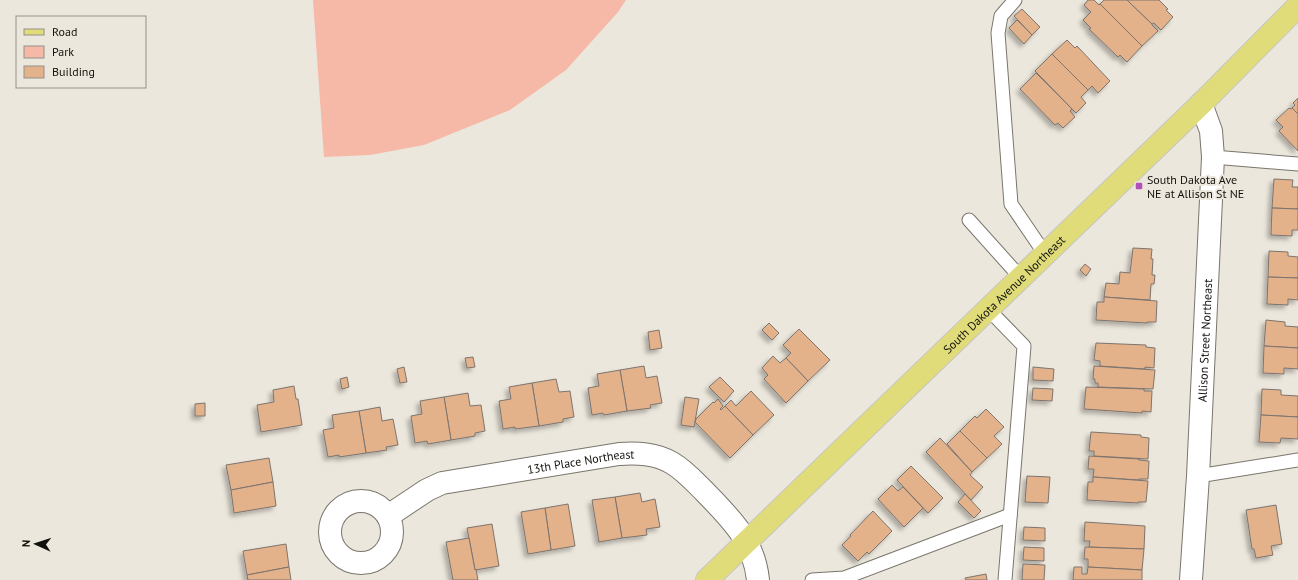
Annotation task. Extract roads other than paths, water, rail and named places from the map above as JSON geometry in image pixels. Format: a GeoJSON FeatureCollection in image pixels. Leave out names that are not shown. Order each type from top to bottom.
{"type":"FeatureCollection","features":[{"type":"Feature","properties":{"kind":"main road","name":"South Dakota Avenue Northeast"},"geometry":{"type":"LineString","coordinates":[[708,580],[1202,103],[1298,6]]}},
{"type":"Feature","properties":{"kind":"street","name":"Allison Street Northeast"},"geometry":{"type":"LineString","coordinates":[[1191,580],[1198,476],[1213,157],[1211,131],[1202,103]]}},
{"type":"Feature","properties":{"kind":"street","name":"13th Place Northeast"},"geometry":{"type":"LineString","coordinates":[[388,516],[427,490],[442,483],[619,454],[646,454],[672,462],[683,470],[731,519],[747,542],[753,557],[758,580]]}},
{"type":"Feature","properties":{"kind":"lane"},"geometry":{"type":"LineString","coordinates":[[1015,0],[1001,16],[998,33],[1011,204],[1046,254]]}},
{"type":"Feature","properties":{"kind":"lane"},"geometry":{"type":"LineString","coordinates":[[1213,157],[1298,164]]}},
{"type":"Feature","properties":{"kind":"lane"},"geometry":{"type":"LineString","coordinates":[[969,220],[1021,278]]}},
{"type":"Feature","properties":{"kind":"lane"},"geometry":{"type":"LineString","coordinates":[[988,309],[1024,346],[1005,580]]}},
{"type":"Feature","properties":{"kind":"lane"},"geometry":{"type":"LineString","coordinates":[[1198,476],[1298,460]]}},
{"type":"Feature","properties":{"kind":"lane"},"geometry":{"type":"LineString","coordinates":[[812,580],[844,578],[1010,515]]}},
{"type":"Feature","properties":{"kind":"place","name":"South Dakota Ave NE at Allison St NE"},"geometry":{"type":"Point","coordinates":[1139,186]}}]}
